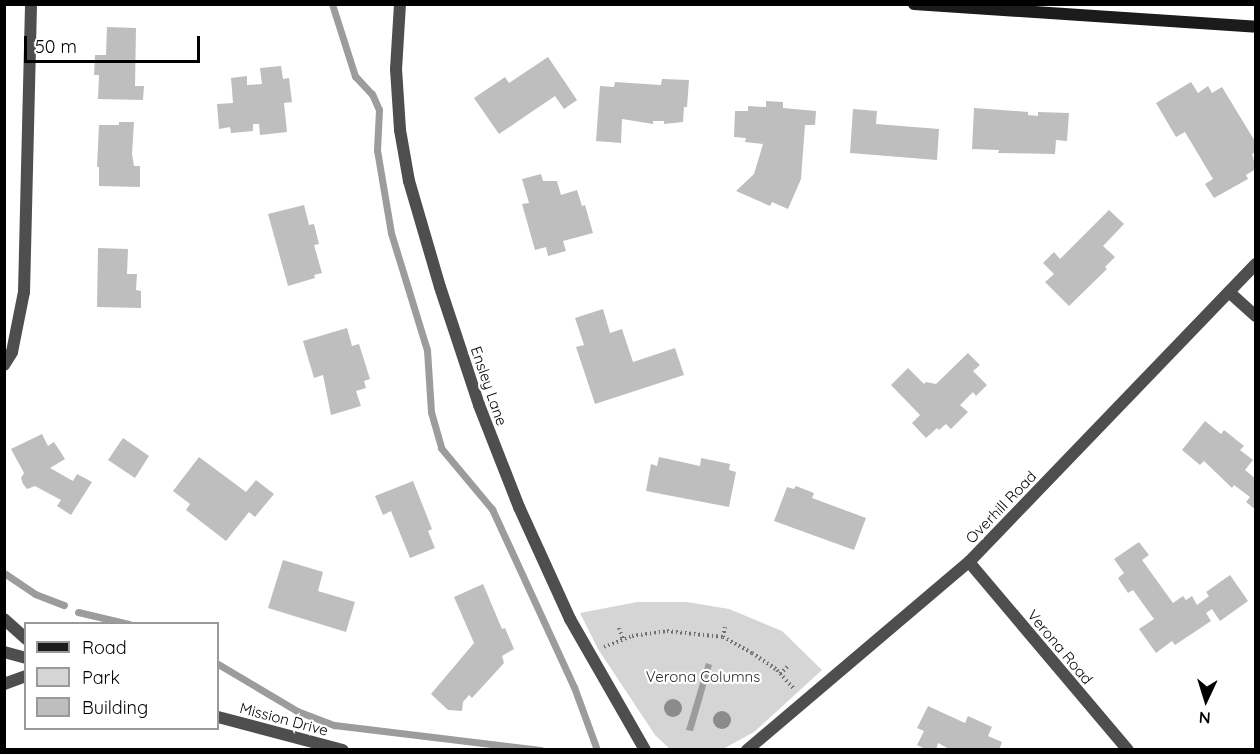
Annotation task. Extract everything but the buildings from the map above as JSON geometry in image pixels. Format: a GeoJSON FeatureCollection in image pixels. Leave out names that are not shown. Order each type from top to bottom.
{"type":"FeatureCollection","features":[{"type":"Feature","properties":{"kind":"main road"},"geometry":{"type":"LineString","coordinates":[[914,4],[1256,27]]}},
{"type":"Feature","properties":{"kind":"street"},"geometry":{"type":"LineString","coordinates":[[4,365],[12,352],[24,292],[31,4]]}},
{"type":"Feature","properties":{"kind":"street","name":"Ensley Lane"},"geometry":{"type":"LineString","coordinates":[[400,4],[396,69],[400,130],[409,181],[478,405],[519,507],[570,618],[645,750]]}},
{"type":"Feature","properties":{"kind":"street","name":"Overhill Road"},"geometry":{"type":"LineString","coordinates":[[747,750],[969,562],[1256,264]]}},
{"type":"Feature","properties":{"kind":"street"},"geometry":{"type":"LineString","coordinates":[[1229,292],[1256,316]]}},
{"type":"Feature","properties":{"kind":"street","name":"Verona Road"},"geometry":{"type":"LineString","coordinates":[[969,562],[1128,750]]}},
{"type":"Feature","properties":{"kind":"street"},"geometry":{"type":"LineString","coordinates":[[4,619],[24,637]]}},
{"type":"Feature","properties":{"kind":"street"},"geometry":{"type":"LineString","coordinates":[[4,652],[24,657]]}},
{"type":"Feature","properties":{"kind":"street"},"geometry":{"type":"LineString","coordinates":[[4,684],[24,677]]}},
{"type":"Feature","properties":{"kind":"street","name":"Mission Drive"},"geometry":{"type":"LineString","coordinates":[[219,717],[343,750]]}},
{"type":"Feature","properties":{"kind":"path"},"geometry":{"type":"LineString","coordinates":[[723,637],[725,627]]}},
{"type":"Feature","properties":{"kind":"path"},"geometry":{"type":"LineString","coordinates":[[619,628],[623,640]]}},
{"type":"Feature","properties":{"kind":"path"},"geometry":{"type":"LineString","coordinates":[[598,649],[623,640],[667,631],[723,637],[752,653],[780,674],[797,693]]}},
{"type":"Feature","properties":{"kind":"path"},"geometry":{"type":"LineString","coordinates":[[780,674],[789,665]]}},
{"type":"Feature","properties":{"kind":"green space","name":"Verona Columns"},"geometry":{"type":"Polygon","coordinates":[[[637,602],[687,602],[729,609],[782,631],[822,670],[754,732],[723,749],[670,749],[655,735],[598,649],[580,613],[637,602]]]}},
{"type":"Feature","properties":{"kind":"shaded area"},"geometry":{"type":"Polygon","coordinates":[[[706,663],[712,665],[693,731],[686,730],[706,663]]]}},
{"type":"Feature","properties":{"kind":"waterway"},"geometry":{"type":"LineString","coordinates":[[332,4],[355,76],[372,94],[379,110],[377,150],[391,233],[427,350],[431,412],[441,448],[492,509],[574,687],[597,750]]}},
{"type":"Feature","properties":{"kind":"waterway"},"geometry":{"type":"LineString","coordinates":[[4,573],[35,594],[64,605]]}},
{"type":"Feature","properties":{"kind":"waterway"},"geometry":{"type":"LineString","coordinates":[[78,612],[120,622]]}},
{"type":"Feature","properties":{"kind":"waterway"},"geometry":{"type":"LineString","coordinates":[[219,665],[297,711],[334,725],[540,750]]}}]}
